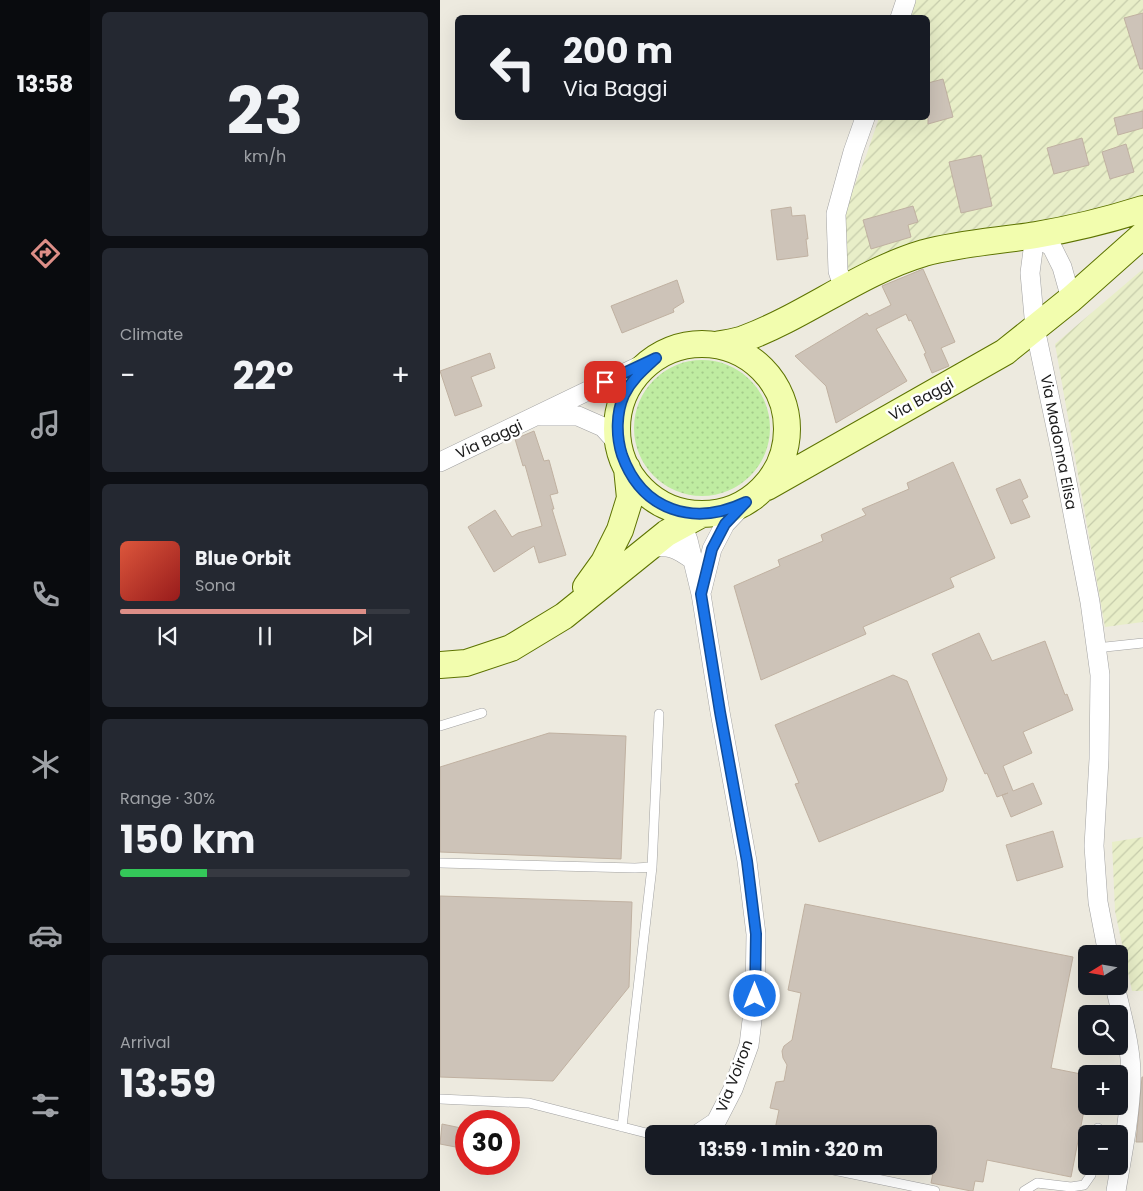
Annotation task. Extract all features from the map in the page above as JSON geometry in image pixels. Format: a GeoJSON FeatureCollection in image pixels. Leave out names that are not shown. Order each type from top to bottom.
{"type":"FeatureCollection","features":[{"type":"Feature","properties":{"kind":"main road","name":"Via Baggi"},"geometry":{"type":"LineString","coordinates":[[716,345],[744,339],[770,328],[878,271],[924,254],[970,243],[1075,228],[1143,209]]}},
{"type":"Feature","properties":{"kind":"main road","name":"Via Baggi"},"geometry":{"type":"LineString","coordinates":[[623,457],[638,486],[654,499],[684,516],[716,514],[732,509],[1005,352],[1072,299],[1143,235]]}},
{"type":"Feature","properties":{"kind":"main road","name":"Via Baggi"},"geometry":{"type":"LineString","coordinates":[[564,616],[604,562],[620,530],[630,498],[618,420],[624,396],[638,374],[656,358],[675,349],[696,344],[716,345],[738,352],[757,365],[773,382],[783,403],[787,425],[785,448],[777,470],[755,495]]}},
{"type":"Feature","properties":{"kind":"main road","name":"Via Baggi"},"geometry":{"type":"LineString","coordinates":[[440,665],[466,663],[512,648],[564,616],[666,533],[684,516]]}},
{"type":"Feature","properties":{"kind":"street"},"geometry":{"type":"LineString","coordinates":[[901,15],[906,0]]}},
{"type":"Feature","properties":{"kind":"street"},"geometry":{"type":"LineString","coordinates":[[844,289],[838,271],[836,214],[853,152],[864,120]]}},
{"type":"Feature","properties":{"kind":"street"},"geometry":{"type":"LineString","coordinates":[[1035,235],[1052,247],[1062,267],[1072,299]]}},
{"type":"Feature","properties":{"kind":"street","name":"Via Madonna Elisa"},"geometry":{"type":"LineString","coordinates":[[1035,235],[1030,273],[1035,328],[1090,602],[1100,675],[1099,759],[1094,846],[1098,902],[1106,945]]}},
{"type":"Feature","properties":{"kind":"street","name":"Via Baggi"},"geometry":{"type":"LineString","coordinates":[[440,462],[656,358]]}},
{"type":"Feature","properties":{"kind":"street","name":"Via Baggi"},"geometry":{"type":"LineString","coordinates":[[537,416],[578,416],[603,427],[623,457]]}},
{"type":"Feature","properties":{"kind":"street","name":"Via Voiron"},"geometry":{"type":"LineString","coordinates":[[701,594],[712,549],[725,524],[755,495]]}},
{"type":"Feature","properties":{"kind":"street","name":"Via Voiron"},"geometry":{"type":"LineString","coordinates":[[684,516],[701,594],[747,861],[756,934],[755,996],[749,1045],[733,1089],[716,1122],[712,1125]]}},
{"type":"Feature","properties":{"kind":"street"},"geometry":{"type":"LineString","coordinates":[[647,548],[665,546],[679,550],[693,560]]}},
{"type":"Feature","properties":{"kind":"street"},"geometry":{"type":"LineString","coordinates":[[1116,1191],[1123,1154],[1131,1080],[1126,1033],[1117,995]]}},
{"type":"Feature","properties":{"kind":"lane"},"geometry":{"type":"LineString","coordinates":[[1096,648],[1143,643]]}},
{"type":"Feature","properties":{"kind":"lane"},"geometry":{"type":"LineString","coordinates":[[440,726],[482,713]]}},
{"type":"Feature","properties":{"kind":"lane"},"geometry":{"type":"LineString","coordinates":[[622,1126],[652,867],[659,714]]}},
{"type":"Feature","properties":{"kind":"lane"},"geometry":{"type":"LineString","coordinates":[[440,863],[652,867]]}},
{"type":"Feature","properties":{"kind":"lane"},"geometry":{"type":"LineString","coordinates":[[440,1099],[529,1103],[645,1132]]}},
{"type":"Feature","properties":{"kind":"lane"},"geometry":{"type":"LineString","coordinates":[[858,1175],[935,1191]]}},
{"type":"Feature","properties":{"kind":"lane"},"geometry":{"type":"LineString","coordinates":[[1024,1191],[1037,1183],[1070,1187],[1084,1185],[1092,1175]]}},
{"type":"Feature","properties":{"kind":"green space"},"geometry":{"type":"Polygon","coordinates":[[[916,0],[1143,0],[1143,202],[848,279],[845,211],[878,120],[930,120],[930,15],[911,15],[916,0]]]}},
{"type":"Feature","properties":{"kind":"green space"},"geometry":{"type":"Polygon","coordinates":[[[1143,269],[1143,622],[1105,627],[1055,344],[1143,269]]]}},
{"type":"Feature","properties":{"kind":"green space"},"geometry":{"type":"Polygon","coordinates":[[[702,360],[728,366],[750,380],[764,402],[770,428],[764,454],[750,476],[728,490],[702,496],[676,490],[654,476],[640,454],[634,428],[640,402],[654,380],[676,366],[702,360]]]}},
{"type":"Feature","properties":{"kind":"green space"},"geometry":{"type":"Polygon","coordinates":[[[1143,837],[1143,991],[1132,991],[1128,972],[1128,945],[1122,945],[1115,911],[1112,842],[1143,837]]]}},
{"type":"Feature","properties":{"kind":"building"},"geometry":{"type":"Polygon","coordinates":[[[1143,13],[1143,69],[1140,69],[1124,18],[1143,13]]]}},
{"type":"Feature","properties":{"kind":"building"},"geometry":{"type":"Polygon","coordinates":[[[943,79],[953,117],[928,124],[928,120],[930,120],[930,82],[943,79]]]}},
{"type":"Feature","properties":{"kind":"building"},"geometry":{"type":"Polygon","coordinates":[[[1143,111],[1143,128],[1118,135],[1114,118],[1143,111]]]}},
{"type":"Feature","properties":{"kind":"building"},"geometry":{"type":"Polygon","coordinates":[[[1082,138],[1089,165],[1054,174],[1047,148],[1082,138]]]}},
{"type":"Feature","properties":{"kind":"building"},"geometry":{"type":"Polygon","coordinates":[[[1126,144],[1134,172],[1110,179],[1102,152],[1126,144]]]}},
{"type":"Feature","properties":{"kind":"building"},"geometry":{"type":"Polygon","coordinates":[[[981,155],[992,206],[961,213],[949,162],[981,155]]]}},
{"type":"Feature","properties":{"kind":"building"},"geometry":{"type":"Polygon","coordinates":[[[913,206],[918,222],[908,225],[911,237],[871,249],[863,220],[913,206]]]}},
{"type":"Feature","properties":{"kind":"building"},"geometry":{"type":"Polygon","coordinates":[[[791,207],[792,216],[805,215],[808,256],[777,260],[771,210],[791,207]]]}},
{"type":"Feature","properties":{"kind":"building"},"geometry":{"type":"Polygon","coordinates":[[[923,269],[955,342],[941,348],[949,366],[932,373],[924,354],[926,353],[911,320],[909,321],[906,314],[876,329],[907,381],[836,423],[826,386],[795,356],[867,313],[869,316],[891,305],[882,286],[923,269]]]}},
{"type":"Feature","properties":{"kind":"building"},"geometry":{"type":"Polygon","coordinates":[[[677,280],[684,302],[673,309],[674,312],[622,333],[611,306],[677,280]]]}},
{"type":"Feature","properties":{"kind":"building"},"geometry":{"type":"Polygon","coordinates":[[[490,353],[495,368],[471,377],[482,406],[455,416],[440,371],[490,353]]]}},
{"type":"Feature","properties":{"kind":"building"},"geometry":{"type":"Polygon","coordinates":[[[534,431],[544,461],[549,460],[558,493],[550,495],[554,509],[552,509],[566,555],[539,563],[534,546],[494,572],[468,527],[495,510],[512,537],[518,533],[542,526],[525,465],[523,466],[515,439],[534,431]]]}},
{"type":"Feature","properties":{"kind":"building"},"geometry":{"type":"Polygon","coordinates":[[[953,462],[995,558],[950,578],[954,587],[863,627],[866,634],[761,680],[734,586],[780,566],[778,560],[823,541],[821,535],[866,515],[862,509],[909,489],[907,483],[953,462]]]}},
{"type":"Feature","properties":{"kind":"building"},"geometry":{"type":"Polygon","coordinates":[[[1020,479],[1028,497],[1022,500],[1030,517],[1011,524],[996,489],[1020,479]]]}},
{"type":"Feature","properties":{"kind":"building"},"geometry":{"type":"Polygon","coordinates":[[[979,633],[992,661],[1045,641],[1065,695],[1067,694],[1073,710],[1023,732],[1032,753],[1003,766],[1013,791],[1033,783],[1042,804],[1011,817],[1002,795],[997,797],[987,773],[985,774],[932,654],[979,633]]]}},
{"type":"Feature","properties":{"kind":"building"},"geometry":{"type":"Polygon","coordinates":[[[893,675],[907,681],[947,779],[943,791],[819,842],[795,784],[799,783],[775,725],[893,675]]]}},
{"type":"Feature","properties":{"kind":"building"},"geometry":{"type":"Polygon","coordinates":[[[549,733],[626,736],[621,859],[440,852],[440,767],[549,733]]]}},
{"type":"Feature","properties":{"kind":"building"},"geometry":{"type":"Polygon","coordinates":[[[1053,831],[1063,867],[1017,881],[1006,845],[1053,831]]]}},
{"type":"Feature","properties":{"kind":"building"},"geometry":{"type":"Polygon","coordinates":[[[440,896],[632,902],[629,987],[553,1081],[440,1077],[440,896]]]}},
{"type":"Feature","properties":{"kind":"building"},"geometry":{"type":"Polygon","coordinates":[[[805,904],[1073,957],[1051,1068],[1078,1073],[1078,1115],[1083,1115],[1081,1125],[1078,1125],[1078,1141],[1071,1177],[987,1160],[983,1182],[975,1181],[973,1191],[971,1191],[931,1183],[933,1175],[937,1175],[937,1125],[776,1125],[779,1110],[770,1108],[776,1082],[784,1081],[787,1065],[782,1051],[784,1046],[792,1040],[801,993],[788,990],[805,904]]]}},
{"type":"Feature","properties":{"kind":"building"},"geometry":{"type":"Polygon","coordinates":[[[1142,1077],[1143,1142],[1136,1142],[1142,1077]]]}},
{"type":"Feature","properties":{"kind":"building"},"geometry":{"type":"Polygon","coordinates":[[[442,1124],[455,1127],[455,1147],[440,1144],[442,1124]]]}},
{"type":"Feature","properties":{"kind":"route"},"geometry":{"type":"LineString","coordinates":[[605,382],[656,358],[638,374],[624,396],[618,420],[619,445],[627,468],[638,486],[654,499],[671,509],[685,513],[716,514],[746,502],[725,524],[712,549],[701,594],[747,861],[756,934],[755,996]]}}]}
